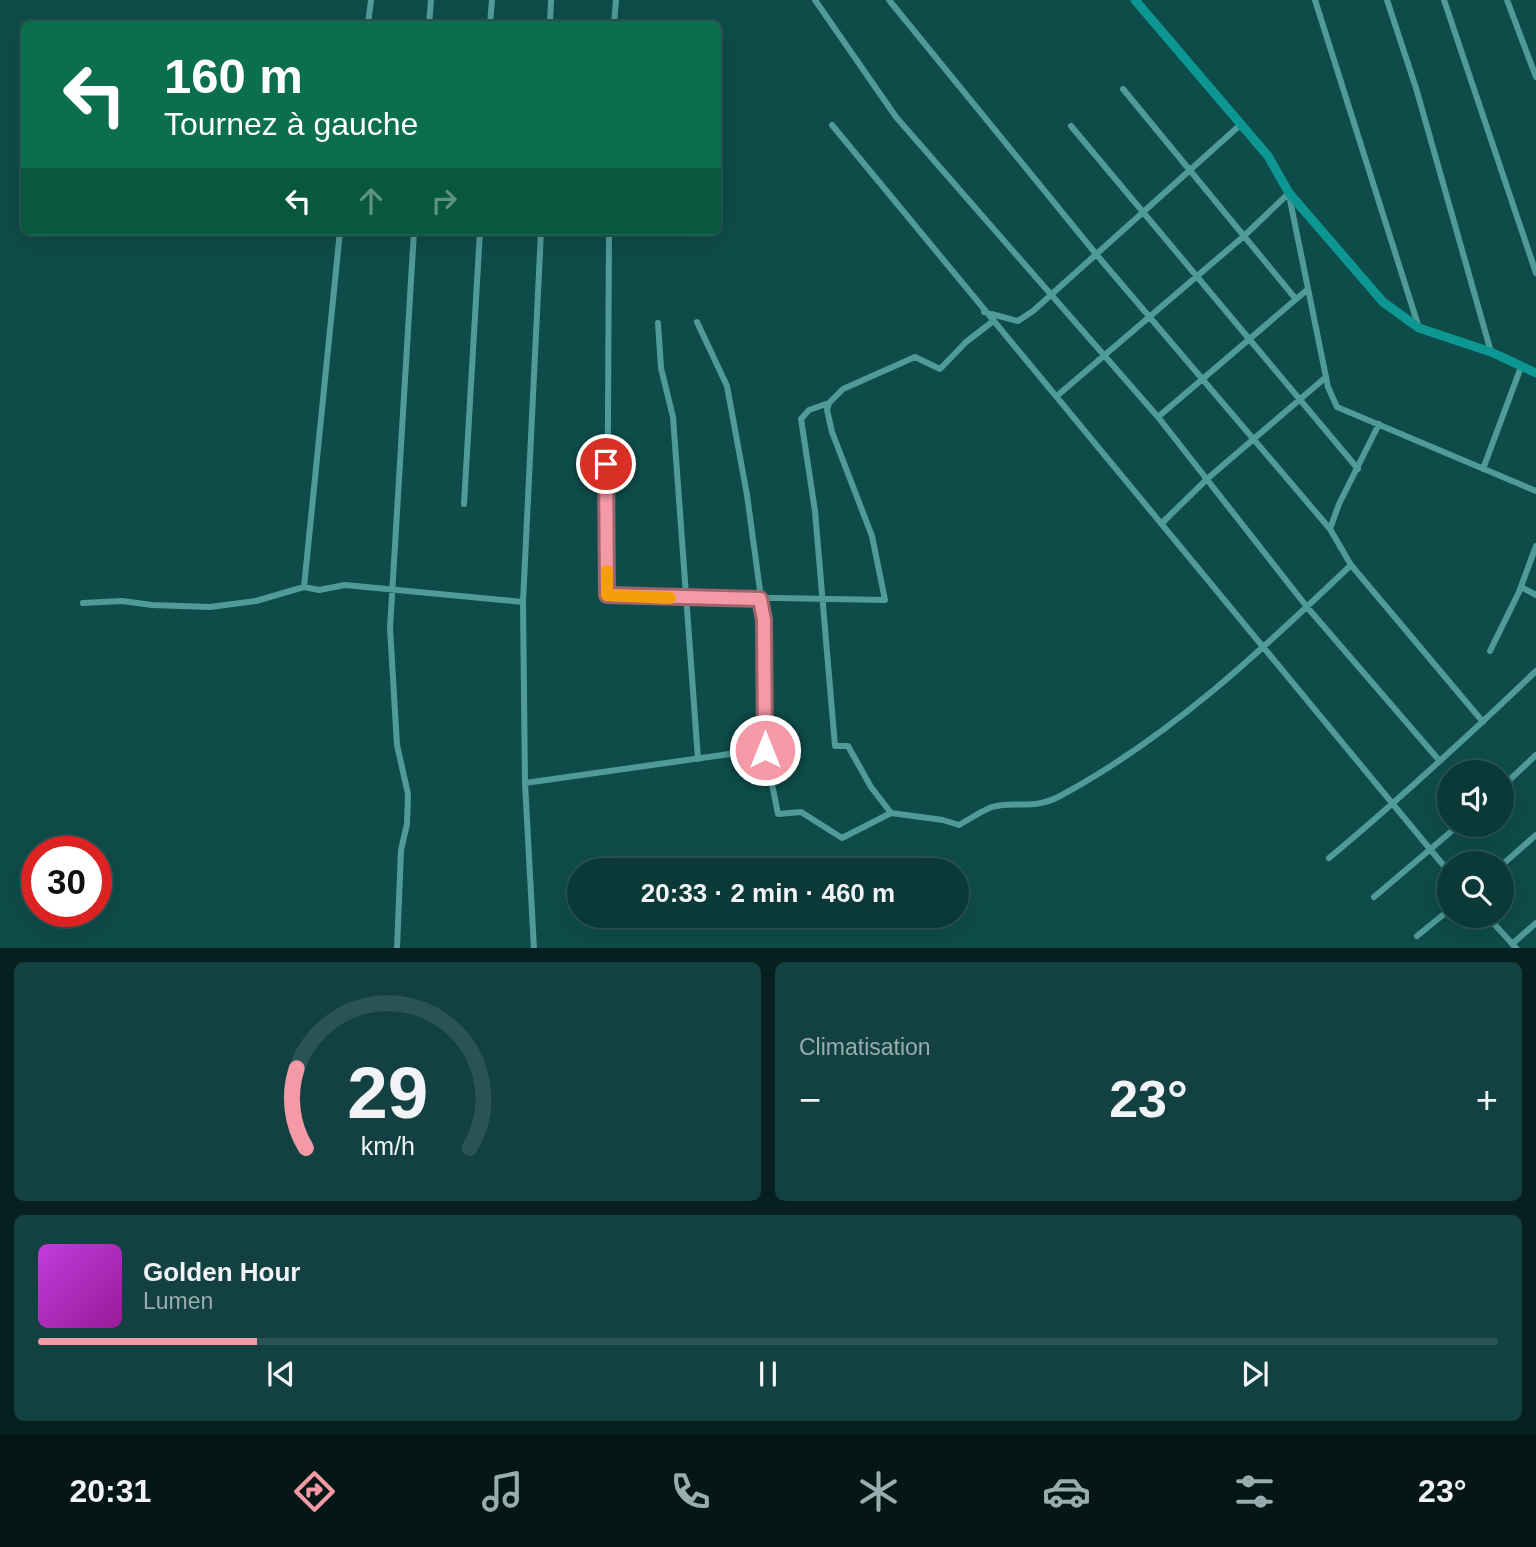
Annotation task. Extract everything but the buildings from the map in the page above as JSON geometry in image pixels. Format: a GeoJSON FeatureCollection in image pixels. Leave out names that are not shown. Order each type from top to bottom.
{"type":"FeatureCollection","features":[{"type":"Feature","properties":{"kind":"highway"},"geometry":{"type":"LineString","coordinates":[[1135,0],[1239,126],[1268,156],[1289,193],[1383,302],[1419,328],[1491,352],[1536,373]]}},
{"type":"Feature","properties":{"kind":"street"},"geometry":{"type":"LineString","coordinates":[[368,21],[371,0]]}},
{"type":"Feature","properties":{"kind":"street"},"geometry":{"type":"LineString","coordinates":[[429,21],[431,0]]}},
{"type":"Feature","properties":{"kind":"street"},"geometry":{"type":"LineString","coordinates":[[490,21],[492,0]]}},
{"type":"Feature","properties":{"kind":"street"},"geometry":{"type":"LineString","coordinates":[[550,21],[551,0]]}},
{"type":"Feature","properties":{"kind":"street"},"geometry":{"type":"LineString","coordinates":[[614,21],[616,0]]}},
{"type":"Feature","properties":{"kind":"street"},"geometry":{"type":"LineString","coordinates":[[815,0],[897,117],[1158,417],[1307,607],[1438,759]]}},
{"type":"Feature","properties":{"kind":"street"},"geometry":{"type":"LineString","coordinates":[[889,0],[1096,254],[1330,529],[1352,565],[1483,722]]}},
{"type":"Feature","properties":{"kind":"street"},"geometry":{"type":"LineString","coordinates":[[1315,0],[1419,328]]}},
{"type":"Feature","properties":{"kind":"street"},"geometry":{"type":"LineString","coordinates":[[1387,0],[1416,88],[1491,352]]}},
{"type":"Feature","properties":{"kind":"street"},"geometry":{"type":"LineString","coordinates":[[1444,0],[1536,274]]}},
{"type":"Feature","properties":{"kind":"street"},"geometry":{"type":"LineString","coordinates":[[1507,0],[1536,77]]}},
{"type":"Feature","properties":{"kind":"street"},"geometry":{"type":"LineString","coordinates":[[1123,89],[1295,298]]}},
{"type":"Feature","properties":{"kind":"street"},"geometry":{"type":"LineString","coordinates":[[832,125],[983,312],[1058,396],[1437,856]]}},
{"type":"Feature","properties":{"kind":"street"},"geometry":{"type":"LineString","coordinates":[[1071,126],[1358,469]]}},
{"type":"Feature","properties":{"kind":"street"},"geometry":{"type":"LineString","coordinates":[[983,312],[1018,321],[1145,213],[1189,169],[1239,126]]}},
{"type":"Feature","properties":{"kind":"street"},"geometry":{"type":"LineString","coordinates":[[1058,396],[1102,355],[1244,236],[1289,193]]}},
{"type":"Feature","properties":{"kind":"street"},"geometry":{"type":"LineString","coordinates":[[1289,193],[1326,377],[1337,407],[1536,491]]}},
{"type":"Feature","properties":{"kind":"street"},"geometry":{"type":"LineString","coordinates":[[304,587],[340,235]]}},
{"type":"Feature","properties":{"kind":"street"},"geometry":{"type":"LineString","coordinates":[[397,948],[401,850],[407,824],[408,794],[397,745],[391,694],[390,628],[414,235]]}},
{"type":"Feature","properties":{"kind":"street"},"geometry":{"type":"LineString","coordinates":[[464,504],[480,235]]}},
{"type":"Feature","properties":{"kind":"street"},"geometry":{"type":"LineString","coordinates":[[534,948],[525,783],[523,602],[541,235]]}},
{"type":"Feature","properties":{"kind":"street"},"geometry":{"type":"LineString","coordinates":[[609,235],[607,595],[885,600],[872,536],[832,432],[827,410],[829,403],[843,388],[915,357],[940,369],[992,322]]}},
{"type":"Feature","properties":{"kind":"street"},"geometry":{"type":"LineString","coordinates":[[1158,417],[1308,289]]}},
{"type":"Feature","properties":{"kind":"street"},"geometry":{"type":"LineString","coordinates":[[697,322],[727,386],[747,495],[764,620],[765,750],[778,814],[801,813],[842,838],[891,813],[943,820],[959,825],[993,807],[1029,807],[1055,798],[1136,751],[1263,647],[1352,565]]}},
{"type":"Feature","properties":{"kind":"street"},"geometry":{"type":"LineString","coordinates":[[658,323],[661,368],[673,417],[698,759]]}},
{"type":"Feature","properties":{"kind":"street"},"geometry":{"type":"LineString","coordinates":[[1483,469],[1521,367]]}},
{"type":"Feature","properties":{"kind":"street"},"geometry":{"type":"LineString","coordinates":[[1162,523],[1207,479],[1326,377]]}},
{"type":"Feature","properties":{"kind":"street"},"geometry":{"type":"LineString","coordinates":[[829,403],[809,410],[801,419],[815,510],[835,746],[848,746],[871,788],[891,813]]}},
{"type":"Feature","properties":{"kind":"street"},"geometry":{"type":"LineString","coordinates":[[1330,529],[1339,504],[1379,424]]}},
{"type":"Feature","properties":{"kind":"street"},"geometry":{"type":"LineString","coordinates":[[1490,652],[1521,587],[1536,545]]}},
{"type":"Feature","properties":{"kind":"street"},"geometry":{"type":"LineString","coordinates":[[83,603],[122,601],[210,607],[256,601],[304,587],[319,590],[345,585],[523,602]]}},
{"type":"Feature","properties":{"kind":"street"},"geometry":{"type":"LineString","coordinates":[[1521,587],[1536,595]]}},
{"type":"Feature","properties":{"kind":"street"},"geometry":{"type":"LineString","coordinates":[[1329,858],[1395,803],[1438,759],[1483,722],[1536,671]]}},
{"type":"Feature","properties":{"kind":"street"},"geometry":{"type":"LineString","coordinates":[[525,783],[765,750]]}},
{"type":"Feature","properties":{"kind":"street"},"geometry":{"type":"LineString","coordinates":[[1514,776],[1536,755]]}},
{"type":"Feature","properties":{"kind":"street"},"geometry":{"type":"LineString","coordinates":[[1514,854],[1536,835]]}},
{"type":"Feature","properties":{"kind":"street"},"geometry":{"type":"LineString","coordinates":[[1374,897],[1446,837]]}},
{"type":"Feature","properties":{"kind":"street"},"geometry":{"type":"LineString","coordinates":[[1417,936],[1437,920]]}},
{"type":"Feature","properties":{"kind":"street"},"geometry":{"type":"LineString","coordinates":[[1498,928],[1514,946],[1536,923]]}},
{"type":"Feature","properties":{"kind":"slow traffic"},"geometry":{"type":"LineString","coordinates":[[607,571],[607,595],[670,598]]}},
{"type":"Feature","properties":{"kind":"route"},"geometry":{"type":"LineString","coordinates":[[606,464],[607,595],[760,599],[764,620],[765,750]]}}]}
